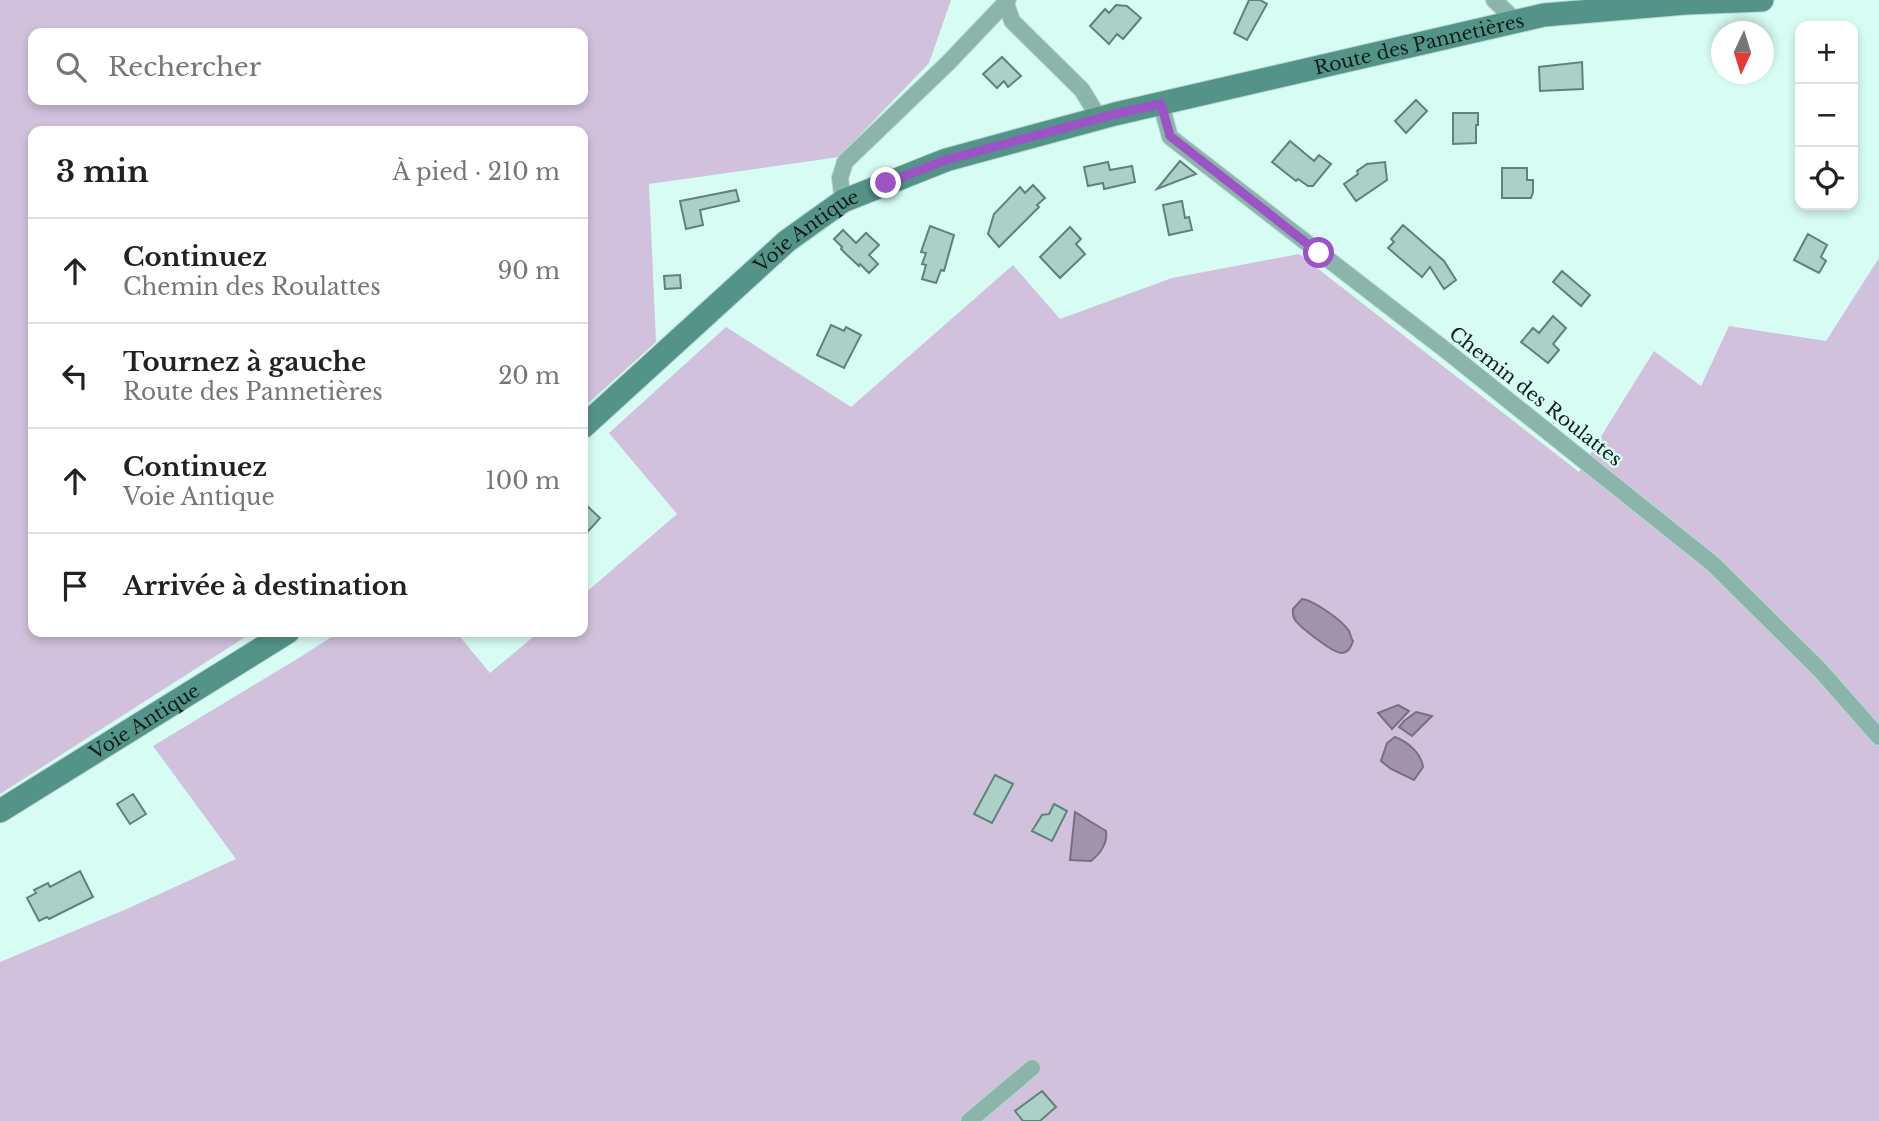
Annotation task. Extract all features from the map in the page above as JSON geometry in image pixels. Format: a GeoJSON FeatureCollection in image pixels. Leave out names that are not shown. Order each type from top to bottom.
{"type":"FeatureCollection","features":[{"type":"Feature","properties":{"kind":"street"},"geometry":{"type":"LineString","coordinates":[[1494,0],[1516,21]]}},
{"type":"Feature","properties":{"kind":"street","name":"Route des Pannetières"},"geometry":{"type":"LineString","coordinates":[[1110,116],[1544,15],[1686,3],[1762,0]]}},
{"type":"Feature","properties":{"kind":"street"},"geometry":{"type":"LineString","coordinates":[[1007,1],[1012,21],[1110,116]]}},
{"type":"Feature","properties":{"kind":"street"},"geometry":{"type":"LineString","coordinates":[[843,201],[840,178],[845,162],[948,63],[1007,1]]}},
{"type":"Feature","properties":{"kind":"street","name":"Chemin des Roulattes"},"geometry":{"type":"LineString","coordinates":[[1161,104],[1170,136],[1448,352],[1713,564],[1820,670],[1879,737]]}},
{"type":"Feature","properties":{"kind":"street","name":"Voie Antique"},"geometry":{"type":"LineString","coordinates":[[588,422],[788,241],[843,201],[946,160],[1110,116]]}},
{"type":"Feature","properties":{"kind":"street","name":"Voie Antique"},"geometry":{"type":"LineString","coordinates":[[0,811],[280,637]]}},
{"type":"Feature","properties":{"kind":"street"},"geometry":{"type":"LineString","coordinates":[[969,1121],[1032,1068]]}},
{"type":"Feature","properties":{"kind":"shaded area"},"geometry":{"type":"Polygon","coordinates":[[[0,0],[951,0],[929,63],[839,157],[649,184],[656,342],[588,403],[588,126],[28,126],[28,637],[245,637],[0,794],[0,0]]]}},
{"type":"Feature","properties":{"kind":"shaded area"},"geometry":{"type":"Polygon","coordinates":[[[1299,254],[1579,472],[1654,351],[1701,386],[1729,326],[1826,341],[1879,258],[1879,1121],[0,1121],[0,962],[129,908],[236,859],[153,746],[331,637],[460,637],[490,673],[533,637],[588,637],[588,591],[677,514],[609,433],[726,327],[851,407],[1013,265],[1060,319],[1172,278],[1299,254]]]}},
{"type":"Feature","properties":{"kind":"shaded area"},"geometry":{"type":"Polygon","coordinates":[[[1302,599],[1334,616],[1349,631],[1353,641],[1348,650],[1342,653],[1332,649],[1295,620],[1293,609],[1302,599]]]}},
{"type":"Feature","properties":{"kind":"shaded area"},"geometry":{"type":"Polygon","coordinates":[[[1398,705],[1409,711],[1392,729],[1378,713],[1398,705]]]}},
{"type":"Feature","properties":{"kind":"shaded area"},"geometry":{"type":"Polygon","coordinates":[[[1416,712],[1432,716],[1412,736],[1399,727],[1416,712]]]}},
{"type":"Feature","properties":{"kind":"shaded area"},"geometry":{"type":"Polygon","coordinates":[[[1395,737],[1405,742],[1420,757],[1423,767],[1414,780],[1381,761],[1387,743],[1395,737]]]}},
{"type":"Feature","properties":{"kind":"shaded area"},"geometry":{"type":"Polygon","coordinates":[[[1075,812],[1106,831],[1103,848],[1091,861],[1070,860],[1075,812]]]}},
{"type":"Feature","properties":{"kind":"building"},"geometry":{"type":"Polygon","coordinates":[[[1249,0],[1260,0],[1267,4],[1247,40],[1234,33],[1249,0]]]}},
{"type":"Feature","properties":{"kind":"building"},"geometry":{"type":"Polygon","coordinates":[[[1116,5],[1127,6],[1141,18],[1123,39],[1117,34],[1109,44],[1090,26],[1105,9],[1109,13],[1116,5]]]}},
{"type":"Feature","properties":{"kind":"building"},"geometry":{"type":"Polygon","coordinates":[[[1002,57],[1021,76],[1008,87],[1004,81],[997,88],[983,74],[1002,57]]]}},
{"type":"Feature","properties":{"kind":"building"},"geometry":{"type":"Polygon","coordinates":[[[1582,62],[1583,89],[1540,91],[1539,67],[1582,62]]]}},
{"type":"Feature","properties":{"kind":"building"},"geometry":{"type":"Polygon","coordinates":[[[1416,100],[1427,111],[1406,133],[1395,121],[1416,100]]]}},
{"type":"Feature","properties":{"kind":"building"},"geometry":{"type":"Polygon","coordinates":[[[1453,113],[1478,113],[1476,143],[1453,144],[1453,113]]]}},
{"type":"Feature","properties":{"kind":"building"},"geometry":{"type":"Polygon","coordinates":[[[1290,141],[1314,161],[1319,155],[1331,164],[1313,186],[1308,186],[1298,179],[1296,181],[1272,162],[1290,141]]]}},
{"type":"Feature","properties":{"kind":"building"},"geometry":{"type":"Polygon","coordinates":[[[1180,161],[1196,174],[1157,189],[1180,161]]]}},
{"type":"Feature","properties":{"kind":"building"},"geometry":{"type":"Polygon","coordinates":[[[1108,162],[1110,170],[1132,166],[1135,182],[1104,189],[1103,183],[1088,186],[1084,167],[1108,162]]]}},
{"type":"Feature","properties":{"kind":"building"},"geometry":{"type":"Polygon","coordinates":[[[1385,162],[1387,180],[1356,201],[1344,184],[1367,164],[1385,162]]]}},
{"type":"Feature","properties":{"kind":"building"},"geometry":{"type":"Polygon","coordinates":[[[1502,168],[1527,168],[1527,180],[1533,180],[1531,198],[1502,198],[1502,168]]]}},
{"type":"Feature","properties":{"kind":"building"},"geometry":{"type":"Polygon","coordinates":[[[1033,185],[1045,198],[999,247],[988,234],[994,214],[1020,187],[1025,193],[1033,185]]]}},
{"type":"Feature","properties":{"kind":"building"},"geometry":{"type":"Polygon","coordinates":[[[736,190],[739,201],[700,210],[703,225],[686,229],[680,201],[736,190]]]}},
{"type":"Feature","properties":{"kind":"building"},"geometry":{"type":"Polygon","coordinates":[[[1182,201],[1185,218],[1189,217],[1192,230],[1169,235],[1163,205],[1182,201]]]}},
{"type":"Feature","properties":{"kind":"building"},"geometry":{"type":"Polygon","coordinates":[[[1403,225],[1444,261],[1456,280],[1444,289],[1430,267],[1422,277],[1388,248],[1394,242],[1391,239],[1403,225]]]}},
{"type":"Feature","properties":{"kind":"building"},"geometry":{"type":"Polygon","coordinates":[[[930,226],[954,235],[944,271],[941,270],[936,283],[922,279],[926,265],[922,264],[926,253],[921,252],[930,226]]]}},
{"type":"Feature","properties":{"kind":"building"},"geometry":{"type":"Polygon","coordinates":[[[1070,227],[1081,239],[1076,244],[1085,254],[1060,278],[1040,257],[1070,227]]]}},
{"type":"Feature","properties":{"kind":"building"},"geometry":{"type":"Polygon","coordinates":[[[843,230],[856,243],[866,233],[879,245],[869,255],[878,264],[869,273],[846,254],[834,239],[843,230]]]}},
{"type":"Feature","properties":{"kind":"building"},"geometry":{"type":"Polygon","coordinates":[[[1808,234],[1827,245],[1821,257],[1826,261],[1819,273],[1794,260],[1808,234]]]}},
{"type":"Feature","properties":{"kind":"building"},"geometry":{"type":"Polygon","coordinates":[[[1562,271],[1590,295],[1581,306],[1553,282],[1562,271]]]}},
{"type":"Feature","properties":{"kind":"building"},"geometry":{"type":"Polygon","coordinates":[[[680,275],[681,288],[665,289],[664,276],[680,275]]]}},
{"type":"Feature","properties":{"kind":"building"},"geometry":{"type":"Polygon","coordinates":[[[1553,316],[1566,328],[1553,344],[1559,350],[1548,363],[1521,342],[1533,328],[1539,333],[1553,316]]]}},
{"type":"Feature","properties":{"kind":"building"},"geometry":{"type":"Polygon","coordinates":[[[831,325],[844,331],[846,327],[861,335],[844,368],[817,355],[831,325]]]}},
{"type":"Feature","properties":{"kind":"building"},"geometry":{"type":"Polygon","coordinates":[[[588,507],[600,518],[588,531],[588,507]]]}},
{"type":"Feature","properties":{"kind":"building"},"geometry":{"type":"Polygon","coordinates":[[[995,775],[1013,784],[992,823],[974,814],[995,775]]]}},
{"type":"Feature","properties":{"kind":"building"},"geometry":{"type":"Polygon","coordinates":[[[133,794],[146,814],[130,824],[117,804],[133,794]]]}},
{"type":"Feature","properties":{"kind":"building"},"geometry":{"type":"Polygon","coordinates":[[[1054,804],[1067,811],[1052,841],[1032,831],[1042,815],[1049,814],[1054,804]]]}},
{"type":"Feature","properties":{"kind":"building"},"geometry":{"type":"Polygon","coordinates":[[[80,871],[93,897],[49,919],[47,917],[39,921],[27,898],[36,893],[34,890],[48,883],[50,887],[80,871]]]}},
{"type":"Feature","properties":{"kind":"building"},"geometry":{"type":"Polygon","coordinates":[[[1042,1091],[1056,1107],[1040,1121],[1023,1121],[1015,1111],[1042,1091]]]}},
{"type":"Feature","properties":{"kind":"route"},"geometry":{"type":"LineString","coordinates":[[886,183],[946,160],[1161,104],[1170,136],[1319,253]]}}]}
